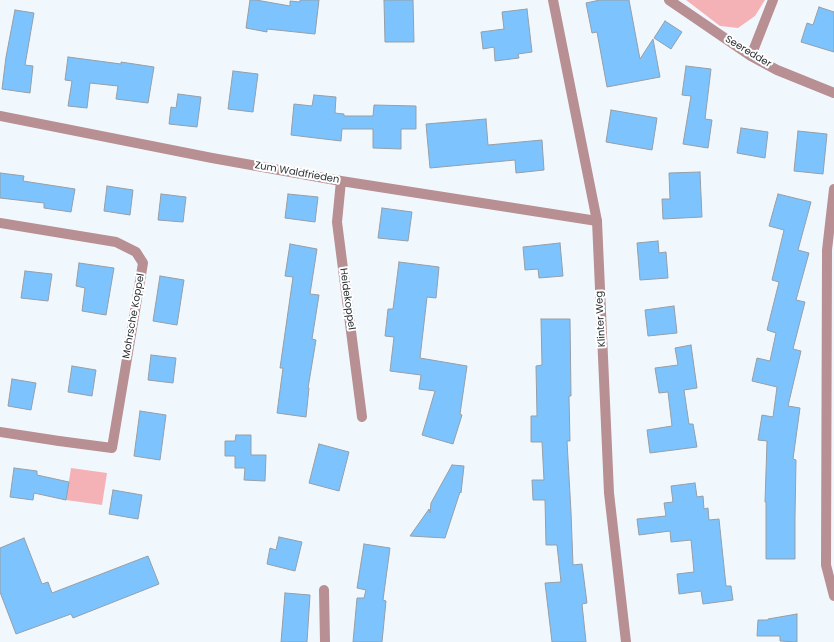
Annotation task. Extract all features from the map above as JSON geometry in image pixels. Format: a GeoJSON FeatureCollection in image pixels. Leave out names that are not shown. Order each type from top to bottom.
{"type":"FeatureCollection","features":[{"type":"Feature","properties":{"kind":"street","name":"Klinter Weg"},"geometry":{"type":"LineString","coordinates":[[553,0],[597,221],[609,493],[626,642]]}},
{"type":"Feature","properties":{"kind":"street","name":"Seeredder"},"geometry":{"type":"LineString","coordinates":[[669,0],[751,56],[777,70],[834,93]]}},
{"type":"Feature","properties":{"kind":"street"},"geometry":{"type":"LineString","coordinates":[[751,56],[773,0]]}},
{"type":"Feature","properties":{"kind":"street","name":"Zum Waldfrieden"},"geometry":{"type":"LineString","coordinates":[[0,116],[341,181],[597,221]]}},
{"type":"Feature","properties":{"kind":"street","name":"Heidekoppel"},"geometry":{"type":"LineString","coordinates":[[341,181],[336,222],[362,417]]}},
{"type":"Feature","properties":{"kind":"street"},"geometry":{"type":"LineString","coordinates":[[834,189],[827,250],[826,565],[834,596]]}},
{"type":"Feature","properties":{"kind":"street","name":"Mohrsche Koppel"},"geometry":{"type":"LineString","coordinates":[[0,223],[116,242],[136,252],[143,264],[112,448],[0,432]]}},
{"type":"Feature","properties":{"kind":"street"},"geometry":{"type":"LineString","coordinates":[[324,590],[325,642]]}},
{"type":"Feature","properties":{"kind":"shaded area"},"geometry":{"type":"Polygon","coordinates":[[[686,0],[765,0],[755,16],[738,28],[720,26],[686,0]]]}},
{"type":"Feature","properties":{"kind":"shaded area"},"geometry":{"type":"Polygon","coordinates":[[[71,468],[107,473],[102,505],[66,500],[71,468]]]}},
{"type":"Feature","properties":{"kind":"building"},"geometry":{"type":"Polygon","coordinates":[[[250,0],[290,6],[290,1],[300,2],[300,0],[319,0],[315,34],[267,29],[267,32],[246,28],[250,0]]]}},
{"type":"Feature","properties":{"kind":"building"},"geometry":{"type":"Polygon","coordinates":[[[384,0],[413,0],[414,42],[385,42],[384,0]]]}},
{"type":"Feature","properties":{"kind":"building"},"geometry":{"type":"Polygon","coordinates":[[[600,0],[629,0],[640,59],[653,39],[660,77],[607,87],[597,32],[592,33],[586,3],[600,0]]]}},
{"type":"Feature","properties":{"kind":"building"},"geometry":{"type":"Polygon","coordinates":[[[819,7],[834,12],[834,52],[801,42],[807,23],[813,25],[819,7]]]}},
{"type":"Feature","properties":{"kind":"building"},"geometry":{"type":"Polygon","coordinates":[[[527,9],[532,52],[518,54],[519,58],[495,61],[494,47],[483,49],[481,32],[504,29],[502,12],[527,9]]]}},
{"type":"Feature","properties":{"kind":"building"},"geometry":{"type":"Polygon","coordinates":[[[15,10],[34,13],[25,65],[33,66],[30,93],[2,89],[6,57],[15,10]]]}},
{"type":"Feature","properties":{"kind":"building"},"geometry":{"type":"Polygon","coordinates":[[[665,21],[682,32],[671,49],[654,38],[665,21]]]}},
{"type":"Feature","properties":{"kind":"building"},"geometry":{"type":"Polygon","coordinates":[[[68,57],[154,67],[148,103],[116,99],[118,86],[90,83],[87,108],[68,106],[72,81],[65,80],[68,57]]]}},
{"type":"Feature","properties":{"kind":"building"},"geometry":{"type":"Polygon","coordinates":[[[686,66],[711,69],[705,119],[712,120],[708,148],[683,144],[691,96],[682,95],[686,66]]]}},
{"type":"Feature","properties":{"kind":"building"},"geometry":{"type":"Polygon","coordinates":[[[233,71],[258,74],[253,112],[228,109],[233,71]]]}},
{"type":"Feature","properties":{"kind":"building"},"geometry":{"type":"Polygon","coordinates":[[[178,94],[201,97],[197,127],[169,124],[171,107],[176,108],[178,94]]]}},
{"type":"Feature","properties":{"kind":"building"},"geometry":{"type":"Polygon","coordinates":[[[314,95],[336,97],[335,113],[344,114],[344,116],[373,116],[374,105],[416,106],[416,129],[401,129],[401,149],[373,148],[373,129],[342,129],[341,141],[291,135],[294,104],[312,106],[314,95]]]}},
{"type":"Feature","properties":{"kind":"building"},"geometry":{"type":"Polygon","coordinates":[[[611,110],[657,118],[652,150],[606,142],[611,110]]]}},
{"type":"Feature","properties":{"kind":"building"},"geometry":{"type":"Polygon","coordinates":[[[486,119],[488,145],[542,140],[544,170],[516,173],[515,160],[430,168],[426,124],[486,119]]]}},
{"type":"Feature","properties":{"kind":"building"},"geometry":{"type":"Polygon","coordinates":[[[741,128],[768,132],[765,158],[737,153],[741,128]]]}},
{"type":"Feature","properties":{"kind":"building"},"geometry":{"type":"Polygon","coordinates":[[[798,131],[827,134],[823,174],[794,171],[798,131]]]}},
{"type":"Feature","properties":{"kind":"building"},"geometry":{"type":"Polygon","coordinates":[[[700,172],[702,217],[663,219],[662,199],[670,199],[669,173],[700,172]]]}},
{"type":"Feature","properties":{"kind":"building"},"geometry":{"type":"Polygon","coordinates":[[[0,173],[24,176],[23,181],[75,189],[71,212],[44,208],[44,203],[0,198],[0,173]]]}},
{"type":"Feature","properties":{"kind":"building"},"geometry":{"type":"Polygon","coordinates":[[[107,186],[133,190],[130,215],[104,211],[107,186]]]}},
{"type":"Feature","properties":{"kind":"building"},"geometry":{"type":"Polygon","coordinates":[[[161,194],[186,197],[183,222],[158,220],[161,194]]]}},
{"type":"Feature","properties":{"kind":"building"},"geometry":{"type":"Polygon","coordinates":[[[288,194],[318,197],[315,222],[285,218],[288,194]]]}},
{"type":"Feature","properties":{"kind":"building"},"geometry":{"type":"Polygon","coordinates":[[[778,194],[811,202],[798,250],[809,253],[796,300],[805,302],[793,349],[801,351],[788,406],[800,408],[793,459],[796,460],[795,559],[766,559],[765,502],[767,441],[758,440],[762,415],[773,417],[777,387],[752,381],[757,358],[770,361],[776,333],[767,330],[779,282],[772,280],[784,230],[769,226],[778,194]]]}},
{"type":"Feature","properties":{"kind":"building"},"geometry":{"type":"Polygon","coordinates":[[[382,208],[412,212],[408,241],[378,238],[382,208]]]}},
{"type":"Feature","properties":{"kind":"building"},"geometry":{"type":"Polygon","coordinates":[[[658,241],[659,253],[666,252],[668,278],[640,280],[637,243],[658,241]]]}},
{"type":"Feature","properties":{"kind":"building"},"geometry":{"type":"Polygon","coordinates":[[[560,243],[563,276],[539,278],[538,269],[525,270],[523,247],[560,243]]]}},
{"type":"Feature","properties":{"kind":"building"},"geometry":{"type":"Polygon","coordinates":[[[290,244],[317,249],[310,294],[319,295],[312,339],[316,340],[308,388],[306,417],[277,413],[283,368],[280,368],[293,277],[285,276],[290,244]]]}},
{"type":"Feature","properties":{"kind":"building"},"geometry":{"type":"Polygon","coordinates":[[[399,262],[439,267],[436,298],[427,297],[420,358],[467,366],[460,414],[462,415],[453,444],[422,435],[435,391],[419,389],[421,375],[390,371],[394,337],[385,336],[388,309],[393,309],[399,262]]]}},
{"type":"Feature","properties":{"kind":"building"},"geometry":{"type":"Polygon","coordinates":[[[79,263],[114,268],[106,315],[82,311],[85,288],[76,286],[79,263]]]}},
{"type":"Feature","properties":{"kind":"building"},"geometry":{"type":"Polygon","coordinates":[[[25,271],[52,274],[48,301],[21,298],[25,271]]]}},
{"type":"Feature","properties":{"kind":"building"},"geometry":{"type":"Polygon","coordinates":[[[160,276],[184,280],[177,325],[153,321],[160,276]]]}},
{"type":"Feature","properties":{"kind":"building"},"geometry":{"type":"Polygon","coordinates":[[[674,306],[677,333],[648,336],[645,310],[674,306]]]}},
{"type":"Feature","properties":{"kind":"building"},"geometry":{"type":"Polygon","coordinates":[[[541,319],[570,319],[570,441],[567,441],[573,565],[582,564],[587,603],[582,604],[586,642],[552,642],[545,583],[561,582],[557,545],[546,545],[545,500],[533,500],[532,480],[544,480],[542,442],[531,442],[531,416],[537,416],[536,366],[542,365],[541,319]]]}},
{"type":"Feature","properties":{"kind":"building"},"geometry":{"type":"Polygon","coordinates":[[[691,345],[697,388],[684,390],[689,424],[693,424],[697,447],[650,453],[647,430],[672,426],[668,392],[659,393],[655,368],[678,365],[675,348],[691,345]]]}},
{"type":"Feature","properties":{"kind":"building"},"geometry":{"type":"Polygon","coordinates":[[[151,355],[176,358],[173,383],[148,380],[151,355]]]}},
{"type":"Feature","properties":{"kind":"building"},"geometry":{"type":"Polygon","coordinates":[[[72,366],[96,370],[92,396],[68,392],[72,366]]]}},
{"type":"Feature","properties":{"kind":"building"},"geometry":{"type":"Polygon","coordinates":[[[12,379],[36,383],[31,410],[8,406],[12,379]]]}},
{"type":"Feature","properties":{"kind":"building"},"geometry":{"type":"Polygon","coordinates":[[[140,411],[166,415],[160,460],[134,456],[140,411]]]}},
{"type":"Feature","properties":{"kind":"building"},"geometry":{"type":"Polygon","coordinates":[[[236,435],[251,435],[251,455],[266,455],[265,481],[244,480],[245,468],[235,468],[235,456],[225,456],[225,441],[235,441],[236,435]]]}},
{"type":"Feature","properties":{"kind":"building"},"geometry":{"type":"Polygon","coordinates":[[[319,444],[349,452],[339,491],[309,483],[319,444]]]}},
{"type":"Feature","properties":{"kind":"building"},"geometry":{"type":"Polygon","coordinates":[[[452,465],[464,466],[461,493],[460,492],[445,538],[410,536],[429,509],[430,513],[431,503],[452,465]]]}},
{"type":"Feature","properties":{"kind":"building"},"geometry":{"type":"Polygon","coordinates":[[[14,468],[37,471],[37,475],[69,482],[66,500],[34,493],[33,500],[10,497],[14,468]]]}},
{"type":"Feature","properties":{"kind":"building"},"geometry":{"type":"Polygon","coordinates":[[[695,483],[697,497],[703,496],[704,509],[708,508],[709,520],[719,519],[726,586],[731,586],[733,600],[703,604],[701,591],[679,594],[677,574],[694,572],[691,540],[671,542],[670,531],[639,535],[637,519],[666,516],[664,503],[673,502],[671,486],[695,483]]]}},
{"type":"Feature","properties":{"kind":"building"},"geometry":{"type":"Polygon","coordinates":[[[113,490],[142,495],[138,519],[109,514],[113,490]]]}},
{"type":"Feature","properties":{"kind":"building"},"geometry":{"type":"Polygon","coordinates":[[[279,537],[302,542],[295,571],[267,564],[270,548],[276,550],[279,537]]]}},
{"type":"Feature","properties":{"kind":"building"},"geometry":{"type":"Polygon","coordinates":[[[24,538],[42,584],[48,582],[52,593],[148,556],[159,584],[73,618],[71,614],[16,634],[0,592],[0,548],[24,538]]]}},
{"type":"Feature","properties":{"kind":"building"},"geometry":{"type":"Polygon","coordinates":[[[364,544],[390,548],[383,600],[386,601],[382,642],[353,642],[357,598],[364,598],[366,590],[357,588],[364,544]]]}},
{"type":"Feature","properties":{"kind":"building"},"geometry":{"type":"Polygon","coordinates":[[[285,593],[310,595],[307,642],[281,642],[285,593]]]}},
{"type":"Feature","properties":{"kind":"building"},"geometry":{"type":"Polygon","coordinates":[[[797,614],[797,642],[780,641],[780,636],[757,636],[758,620],[768,620],[797,614]]]}}]}
